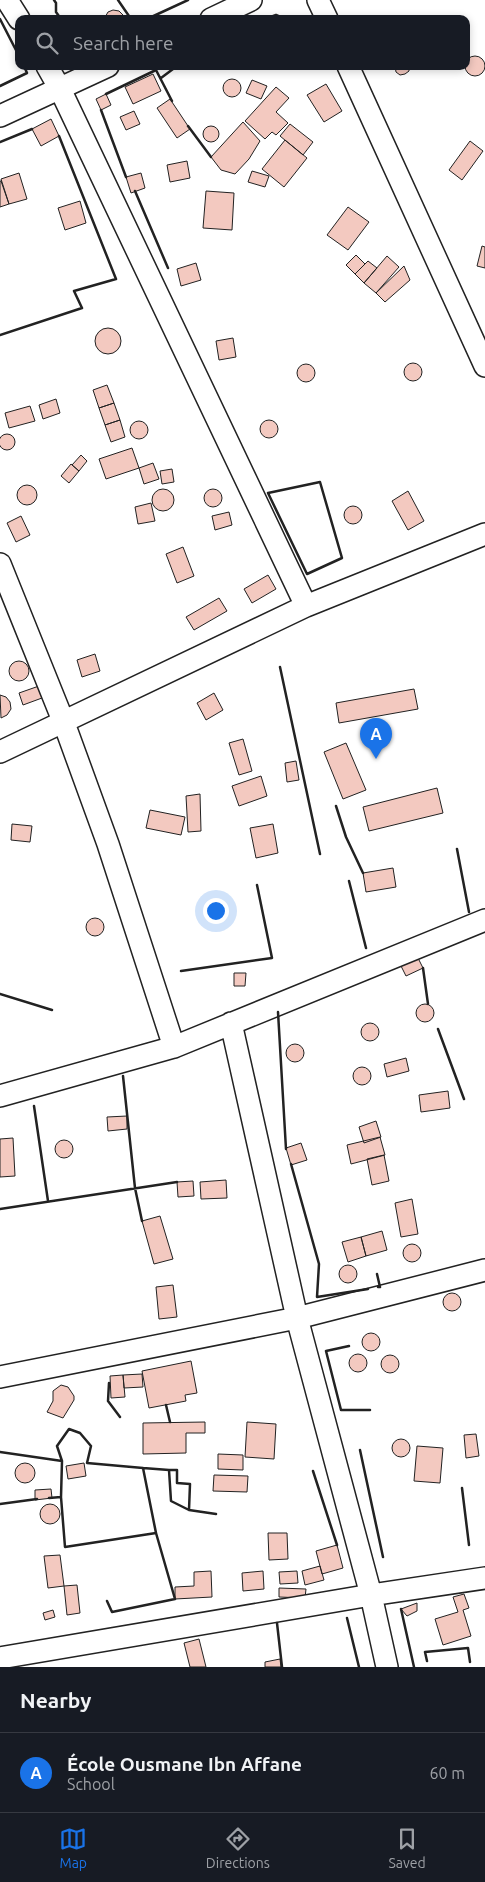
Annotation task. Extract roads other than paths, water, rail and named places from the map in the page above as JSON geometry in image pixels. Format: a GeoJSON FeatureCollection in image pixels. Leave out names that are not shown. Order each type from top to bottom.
{"type":"FeatureCollection","features":[{"type":"Feature","properties":{"kind":"street"},"geometry":{"type":"LineString","coordinates":[[8,0],[17,15]]}},
{"type":"Feature","properties":{"kind":"street"},"geometry":{"type":"LineString","coordinates":[[219,15],[251,0]]}},
{"type":"Feature","properties":{"kind":"street"},"geometry":{"type":"LineString","coordinates":[[318,0],[325,15]]}},
{"type":"Feature","properties":{"kind":"street"},"geometry":{"type":"LineString","coordinates":[[49,70],[306,606]]}},
{"type":"Feature","properties":{"kind":"street"},"geometry":{"type":"LineString","coordinates":[[0,116],[100,70]]}},
{"type":"Feature","properties":{"kind":"street"},"geometry":{"type":"LineString","coordinates":[[350,70],[485,366]]}},
{"type":"Feature","properties":{"kind":"street"},"geometry":{"type":"LineString","coordinates":[[0,752],[306,606],[485,534]]}},
{"type":"Feature","properties":{"kind":"street"},"geometry":{"type":"LineString","coordinates":[[0,564],[64,723],[108,844],[174,1047]]}},
{"type":"Feature","properties":{"kind":"street"},"geometry":{"type":"LineString","coordinates":[[0,1096],[174,1047],[485,920]]}},
{"type":"Feature","properties":{"kind":"street"},"geometry":{"type":"LineString","coordinates":[[232,1023],[297,1318],[371,1595],[387,1667]]}},
{"type":"Feature","properties":{"kind":"street"},"geometry":{"type":"LineString","coordinates":[[0,1377],[297,1318],[485,1270]]}},
{"type":"Feature","properties":{"kind":"street"},"geometry":{"type":"LineString","coordinates":[[0,1658],[371,1595],[485,1578]]}},
{"type":"Feature","properties":{"kind":"place","name":"École Ousmane Ibn Affane"},"geometry":{"type":"Point","coordinates":[376,759]}}]}
